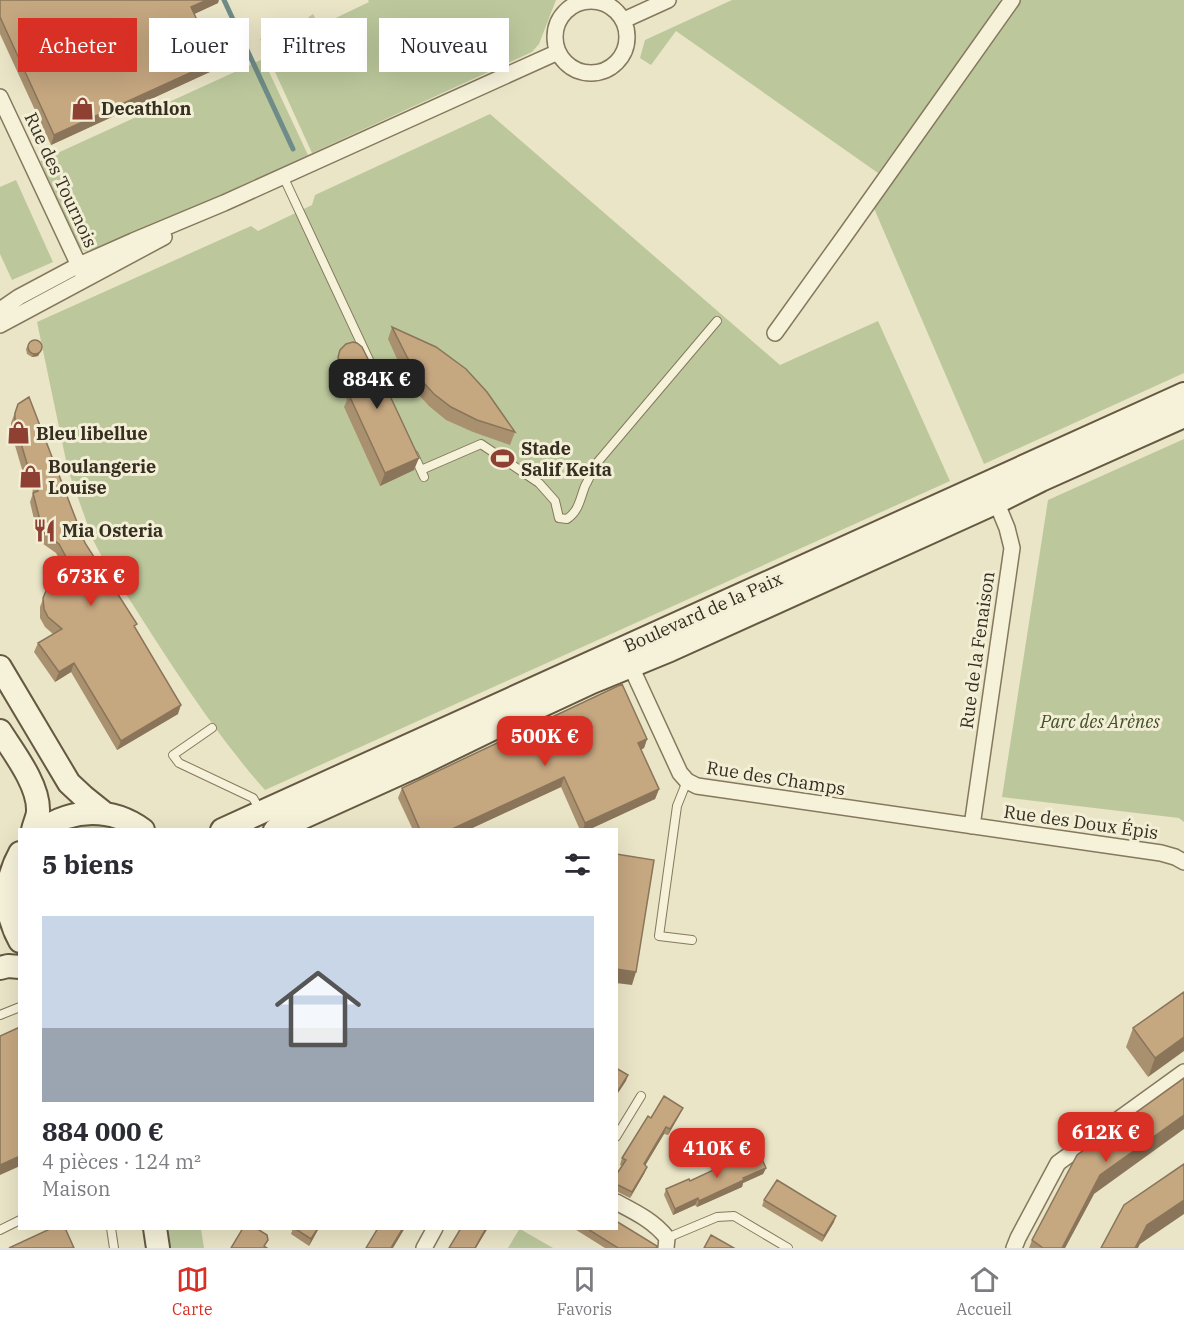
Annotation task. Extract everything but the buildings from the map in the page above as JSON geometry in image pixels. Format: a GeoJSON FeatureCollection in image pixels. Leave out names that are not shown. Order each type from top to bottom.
{"type":"FeatureCollection","features":[{"type":"Feature","properties":{"kind":"main road","name":"Boulevard de la Paix"},"geometry":{"type":"LineString","coordinates":[[226,828],[627,658],[992,493],[1184,394]]}},
{"type":"Feature","properties":{"kind":"main road","name":"Boulevard de la Paix"},"geometry":{"type":"LineString","coordinates":[[992,493],[1041,480],[1184,416]]}},
{"type":"Feature","properties":{"kind":"main road","name":"Boulevard de la Paix"},"geometry":{"type":"LineString","coordinates":[[279,828],[592,682],[627,658]]}},
{"type":"Feature","properties":{"kind":"main road"},"geometry":{"type":"LineString","coordinates":[[0,667],[69,783],[104,813]]}},
{"type":"Feature","properties":{"kind":"main road"},"geometry":{"type":"LineString","coordinates":[[0,731],[25,771],[35,793],[38,812],[34,828]]}},
{"type":"Feature","properties":{"kind":"main road"},"geometry":{"type":"LineString","coordinates":[[44,828],[70,815],[93,812],[127,820],[140,828]]}},
{"type":"Feature","properties":{"kind":"main road"},"geometry":{"type":"LineString","coordinates":[[18,857],[10,874],[4,907],[18,937]]}},
{"type":"Feature","properties":{"kind":"main road"},"geometry":{"type":"LineString","coordinates":[[0,968],[18,967]]}},
{"type":"Feature","properties":{"kind":"main road"},"geometry":{"type":"LineString","coordinates":[[155,1230],[158,1248]]}},
{"type":"Feature","properties":{"kind":"street"},"geometry":{"type":"LineString","coordinates":[[624,21],[668,0]]}},
{"type":"Feature","properties":{"kind":"street"},"geometry":{"type":"LineString","coordinates":[[775,333],[1012,0]]}},
{"type":"Feature","properties":{"kind":"street"},"geometry":{"type":"LineString","coordinates":[[597,1],[608,4],[624,21],[627,28],[627,45],[624,53],[610,68],[599,73],[586,73],[565,62],[558,52],[555,41],[559,20],[574,2],[597,1]]}},
{"type":"Feature","properties":{"kind":"street"},"geometry":{"type":"LineString","coordinates":[[0,310],[19,297],[79,265],[224,203],[558,52]]}},
{"type":"Feature","properties":{"kind":"street","name":"Rue des Tournois"},"geometry":{"type":"LineString","coordinates":[[0,97],[86,280]]}},
{"type":"Feature","properties":{"kind":"street"},"geometry":{"type":"LineString","coordinates":[[0,325],[224,203]]}},
{"type":"Feature","properties":{"kind":"street","name":"Rue de la Fenaison"},"geometry":{"type":"LineString","coordinates":[[972,826],[1011,548],[1010,535],[992,493]]}},
{"type":"Feature","properties":{"kind":"street","name":"Rue des Champs"},"geometry":{"type":"LineString","coordinates":[[627,658],[676,767],[687,781],[697,786],[972,826]]}},
{"type":"Feature","properties":{"kind":"street","name":"Rue des Doux Épis"},"geometry":{"type":"LineString","coordinates":[[972,826],[1161,854],[1184,862]]}},
{"type":"Feature","properties":{"kind":"street"},"geometry":{"type":"LineString","coordinates":[[1014,1248],[1058,1163],[1184,1072]]}},
{"type":"Feature","properties":{"kind":"street"},"geometry":{"type":"LineString","coordinates":[[618,1203],[653,1223],[667,1243]]}},
{"type":"Feature","properties":{"kind":"street"},"geometry":{"type":"LineString","coordinates":[[424,1248],[434,1230]]}},
{"type":"Feature","properties":{"kind":"lane"},"geometry":{"type":"LineString","coordinates":[[283,176],[387,398]]}},
{"type":"Feature","properties":{"kind":"lane"},"geometry":{"type":"LineString","coordinates":[[411,449],[422,474],[481,444],[539,483],[555,501],[559,518],[567,519],[578,507],[596,464],[717,321]]}},
{"type":"Feature","properties":{"kind":"lane"},"geometry":{"type":"LineString","coordinates":[[212,728],[173,754],[179,763],[253,798],[260,812]]}},
{"type":"Feature","properties":{"kind":"lane"},"geometry":{"type":"LineString","coordinates":[[687,781],[677,806],[659,936],[692,940]]}},
{"type":"Feature","properties":{"kind":"lane"},"geometry":{"type":"LineString","coordinates":[[0,1015],[18,1008]]}},
{"type":"Feature","properties":{"kind":"lane"},"geometry":{"type":"LineString","coordinates":[[618,1134],[642,1096]]}},
{"type":"Feature","properties":{"kind":"lane"},"geometry":{"type":"LineString","coordinates":[[667,1243],[717,1217],[734,1216],[789,1248]]}},
{"type":"Feature","properties":{"kind":"lane"},"geometry":{"type":"LineString","coordinates":[[0,1230],[18,1222]]}},
{"type":"Feature","properties":{"kind":"lane"},"geometry":{"type":"LineString","coordinates":[[111,1230],[114,1248]]}},
{"type":"Feature","properties":{"kind":"green space"},"geometry":{"type":"Polygon","coordinates":[[[368,0],[556,0],[539,44],[532,52],[509,63],[509,18],[379,18],[379,72],[488,72],[312,153],[275,72],[367,72],[367,18],[336,18],[369,2],[368,0]]]}},
{"type":"Feature","properties":{"kind":"green space"},"geometry":{"type":"Polygon","coordinates":[[[732,0],[999,0],[1003,2],[878,173],[676,31],[651,65],[640,58],[645,40],[732,0]]]}},
{"type":"Feature","properties":{"kind":"green space"},"geometry":{"type":"Polygon","coordinates":[[[1020,0],[1184,0],[1184,373],[984,464],[873,206],[1020,0]]]}},
{"type":"Feature","properties":{"kind":"green space"},"geometry":{"type":"Polygon","coordinates":[[[261,60],[261,72],[269,72],[308,155],[94,253],[82,249],[76,242],[40,161],[235,72],[249,72],[249,65],[261,60]]]}},
{"type":"Feature","properties":{"kind":"green space","name":"Stade Salif Keita"},"geometry":{"type":"Polygon","coordinates":[[[490,114],[780,365],[878,321],[950,481],[265,790],[199,706],[93,540],[68,470],[37,322],[251,226],[258,231],[312,205],[315,195],[490,114]]]}},
{"type":"Feature","properties":{"kind":"green space"},"geometry":{"type":"Polygon","coordinates":[[[16,180],[53,262],[12,280],[0,254],[0,187],[16,180]]]}},
{"type":"Feature","properties":{"kind":"green space","name":"Parc des Arènes"},"geometry":{"type":"Polygon","coordinates":[[[1184,439],[1184,822],[1179,818],[1002,797],[1048,500],[1184,439]]]}},
{"type":"Feature","properties":{"kind":"green space"},"geometry":{"type":"Polygon","coordinates":[[[84,824],[116,828],[72,828],[84,824]]]}},
{"type":"Feature","properties":{"kind":"green space"},"geometry":{"type":"Polygon","coordinates":[[[164,1230],[201,1230],[204,1248],[167,1248],[164,1230]]]}},
{"type":"Feature","properties":{"kind":"green space"},"geometry":{"type":"Polygon","coordinates":[[[519,1230],[522,1230],[553,1248],[508,1248],[519,1230]]]}},
{"type":"Feature","properties":{"kind":"waterway"},"geometry":{"type":"LineString","coordinates":[[224,0],[293,149]]}},
{"type":"Feature","properties":{"kind":"place","name":"Decathlon"},"geometry":{"type":"Point","coordinates":[83,108]}},
{"type":"Feature","properties":{"kind":"place","name":"Bleu libellue"},"geometry":{"type":"Point","coordinates":[18,433]}},
{"type":"Feature","properties":{"kind":"place","name":"Stade Salif Keita"},"geometry":{"type":"Point","coordinates":[503,458]}},
{"type":"Feature","properties":{"kind":"place","name":"Boulangerie Louise"},"geometry":{"type":"Point","coordinates":[30,476]}},
{"type":"Feature","properties":{"kind":"place","name":"Mia Osteria"},"geometry":{"type":"Point","coordinates":[44,530]}}]}
